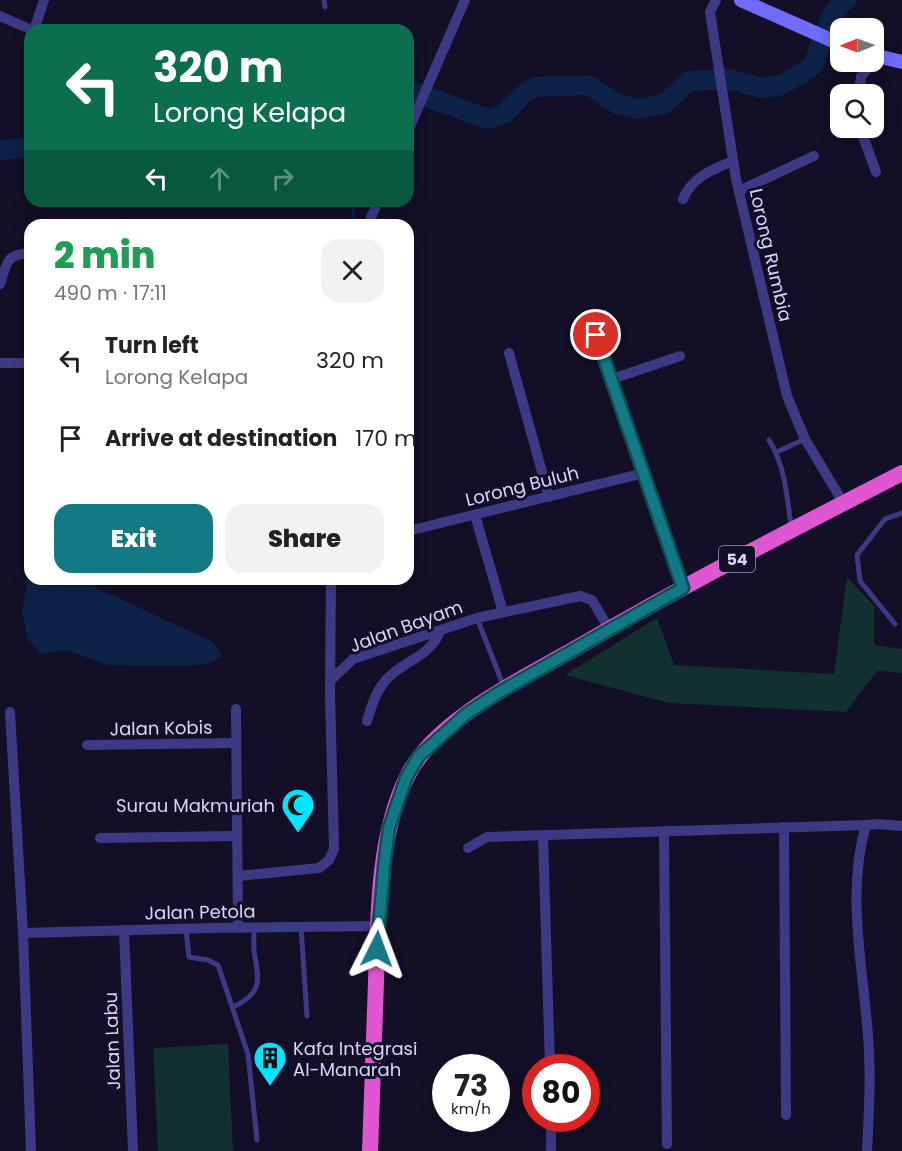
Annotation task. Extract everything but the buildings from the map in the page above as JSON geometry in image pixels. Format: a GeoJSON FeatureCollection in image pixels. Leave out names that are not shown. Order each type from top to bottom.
{"type":"FeatureCollection","features":[{"type":"Feature","properties":{"kind":"highway","name":"54"},"geometry":{"type":"LineString","coordinates":[[370,1151],[378,926],[389,828],[406,778],[419,756],[466,714],[505,689],[683,588],[902,473]]}},
{"type":"Feature","properties":{"kind":"main road"},"geometry":{"type":"LineString","coordinates":[[741,0],[830,40]]}},
{"type":"Feature","properties":{"kind":"main road"},"geometry":{"type":"LineString","coordinates":[[884,58],[902,62]]}},
{"type":"Feature","properties":{"kind":"street"},"geometry":{"type":"LineString","coordinates":[[35,24],[44,0]]}},
{"type":"Feature","properties":{"kind":"street"},"geometry":{"type":"LineString","coordinates":[[414,118],[465,0]]}},
{"type":"Feature","properties":{"kind":"street","name":"Lorong Rumbia"},"geometry":{"type":"LineString","coordinates":[[716,0],[710,12],[733,161],[787,396],[805,439],[844,504]]}},
{"type":"Feature","properties":{"kind":"street"},"geometry":{"type":"LineString","coordinates":[[0,16],[24,26]]}},
{"type":"Feature","properties":{"kind":"street"},"geometry":{"type":"LineString","coordinates":[[864,138],[876,172]]}},
{"type":"Feature","properties":{"kind":"street"},"geometry":{"type":"LineString","coordinates":[[739,191],[814,156]]}},
{"type":"Feature","properties":{"kind":"street"},"geometry":{"type":"LineString","coordinates":[[683,200],[688,187],[709,171],[733,161]]}},
{"type":"Feature","properties":{"kind":"street"},"geometry":{"type":"LineString","coordinates":[[0,284],[10,258],[24,254]]}},
{"type":"Feature","properties":{"kind":"street"},"geometry":{"type":"LineString","coordinates":[[596,335],[683,588]]}},
{"type":"Feature","properties":{"kind":"street"},"geometry":{"type":"LineString","coordinates":[[509,352],[549,497]]}},
{"type":"Feature","properties":{"kind":"street"},"geometry":{"type":"LineString","coordinates":[[612,379],[680,356]]}},
{"type":"Feature","properties":{"kind":"street"},"geometry":{"type":"LineString","coordinates":[[0,363],[24,363]]}},
{"type":"Feature","properties":{"kind":"street","name":"Lorong Buluh"},"geometry":{"type":"LineString","coordinates":[[414,530],[644,473]]}},
{"type":"Feature","properties":{"kind":"street"},"geometry":{"type":"LineString","coordinates":[[475,515],[503,612]]}},
{"type":"Feature","properties":{"kind":"street"},"geometry":{"type":"LineString","coordinates":[[238,876],[319,868],[330,860],[334,849],[330,694],[331,585]]}},
{"type":"Feature","properties":{"kind":"street","name":"Jalan Bayam"},"geometry":{"type":"LineString","coordinates":[[331,680],[353,659],[477,618],[580,596],[587,597],[597,605],[609,629]]}},
{"type":"Feature","properties":{"kind":"street"},"geometry":{"type":"LineString","coordinates":[[367,721],[380,687],[392,674],[424,654],[435,643],[440,631]]}},
{"type":"Feature","properties":{"kind":"street"},"geometry":{"type":"LineString","coordinates":[[236,709],[238,928]]}},
{"type":"Feature","properties":{"kind":"street"},"geometry":{"type":"LineString","coordinates":[[10,712],[23,933],[31,1151]]}},
{"type":"Feature","properties":{"kind":"street","name":"Jalan Kobis"},"geometry":{"type":"LineString","coordinates":[[87,745],[236,744]]}},
{"type":"Feature","properties":{"kind":"street"},"geometry":{"type":"LineString","coordinates":[[468,848],[487,837],[878,824],[902,826]]}},
{"type":"Feature","properties":{"kind":"street"},"geometry":{"type":"LineString","coordinates":[[866,825],[859,848],[858,909],[868,1036],[870,1093],[867,1151]]}},
{"type":"Feature","properties":{"kind":"street"},"geometry":{"type":"LineString","coordinates":[[784,828],[786,1115]]}},
{"type":"Feature","properties":{"kind":"street"},"geometry":{"type":"LineString","coordinates":[[664,831],[667,1144]]}},
{"type":"Feature","properties":{"kind":"street"},"geometry":{"type":"LineString","coordinates":[[100,838],[237,836]]}},
{"type":"Feature","properties":{"kind":"street"},"geometry":{"type":"LineString","coordinates":[[543,836],[550,1054]]}},
{"type":"Feature","properties":{"kind":"street","name":"Jalan Petola"},"geometry":{"type":"LineString","coordinates":[[23,933],[378,926]]}},
{"type":"Feature","properties":{"kind":"street","name":"Jalan Labu"},"geometry":{"type":"LineString","coordinates":[[124,930],[133,1151]]}},
{"type":"Feature","properties":{"kind":"street"},"geometry":{"type":"LineString","coordinates":[[551,1132],[551,1151]]}},
{"type":"Feature","properties":{"kind":"lane"},"geometry":{"type":"LineString","coordinates":[[777,452],[805,439]]}},
{"type":"Feature","properties":{"kind":"lane"},"geometry":{"type":"LineString","coordinates":[[769,440],[777,452],[785,484],[792,531]]}},
{"type":"Feature","properties":{"kind":"lane"},"geometry":{"type":"LineString","coordinates":[[895,624],[860,581],[857,555],[885,519],[902,513]]}},
{"type":"Feature","properties":{"kind":"lane"},"geometry":{"type":"LineString","coordinates":[[477,618],[505,689]]}},
{"type":"Feature","properties":{"kind":"lane"},"geometry":{"type":"LineString","coordinates":[[301,927],[307,1016]]}},
{"type":"Feature","properties":{"kind":"lane"},"geometry":{"type":"LineString","coordinates":[[186,928],[189,957],[208,960],[218,965],[233,1006],[248,1053],[257,1140]]}},
{"type":"Feature","properties":{"kind":"lane"},"geometry":{"type":"LineString","coordinates":[[233,1006],[254,992],[258,986],[254,928]]}},
{"type":"Feature","properties":{"kind":"green space"},"geometry":{"type":"Polygon","coordinates":[[[847,577],[874,606],[874,645],[902,649],[902,673],[877,671],[846,712],[668,703],[565,675],[657,618],[674,665],[834,674],[847,577]]]}},
{"type":"Feature","properties":{"kind":"green space"},"geometry":{"type":"Polygon","coordinates":[[[228,1044],[233,1151],[158,1151],[153,1048],[228,1044]]]}},
{"type":"Feature","properties":{"kind":"water"},"geometry":{"type":"Polygon","coordinates":[[[27,585],[94,585],[213,642],[222,656],[210,663],[189,666],[108,665],[66,650],[41,654],[27,638],[22,611],[27,585]]]}},
{"type":"Feature","properties":{"kind":"waterway"},"geometry":{"type":"LineString","coordinates":[[414,92],[488,119],[504,114],[520,97],[535,87],[589,85],[617,104],[639,109],[664,104],[689,81],[729,79],[762,88],[782,85],[813,66],[829,21],[836,10],[847,0]]}},
{"type":"Feature","properties":{"kind":"waterway"},"geometry":{"type":"LineString","coordinates":[[0,150],[24,148]]}},
{"type":"Feature","properties":{"kind":"waterway"},"geometry":{"type":"LineString","coordinates":[[353,219],[354,207]]}},
{"type":"Feature","properties":{"kind":"place","name":"Surau Makmuriah"},"geometry":{"type":"Point","coordinates":[298,834]}},
{"type":"Feature","properties":{"kind":"place","name":"Kafa Integrasi Al-Manarah"},"geometry":{"type":"Point","coordinates":[270,1087]}},
{"type":"Feature","properties":{"kind":"route"},"geometry":{"type":"LineString","coordinates":[[377,949],[389,828],[406,778],[419,756],[466,714],[498,693],[683,588],[596,335]]}}]}
